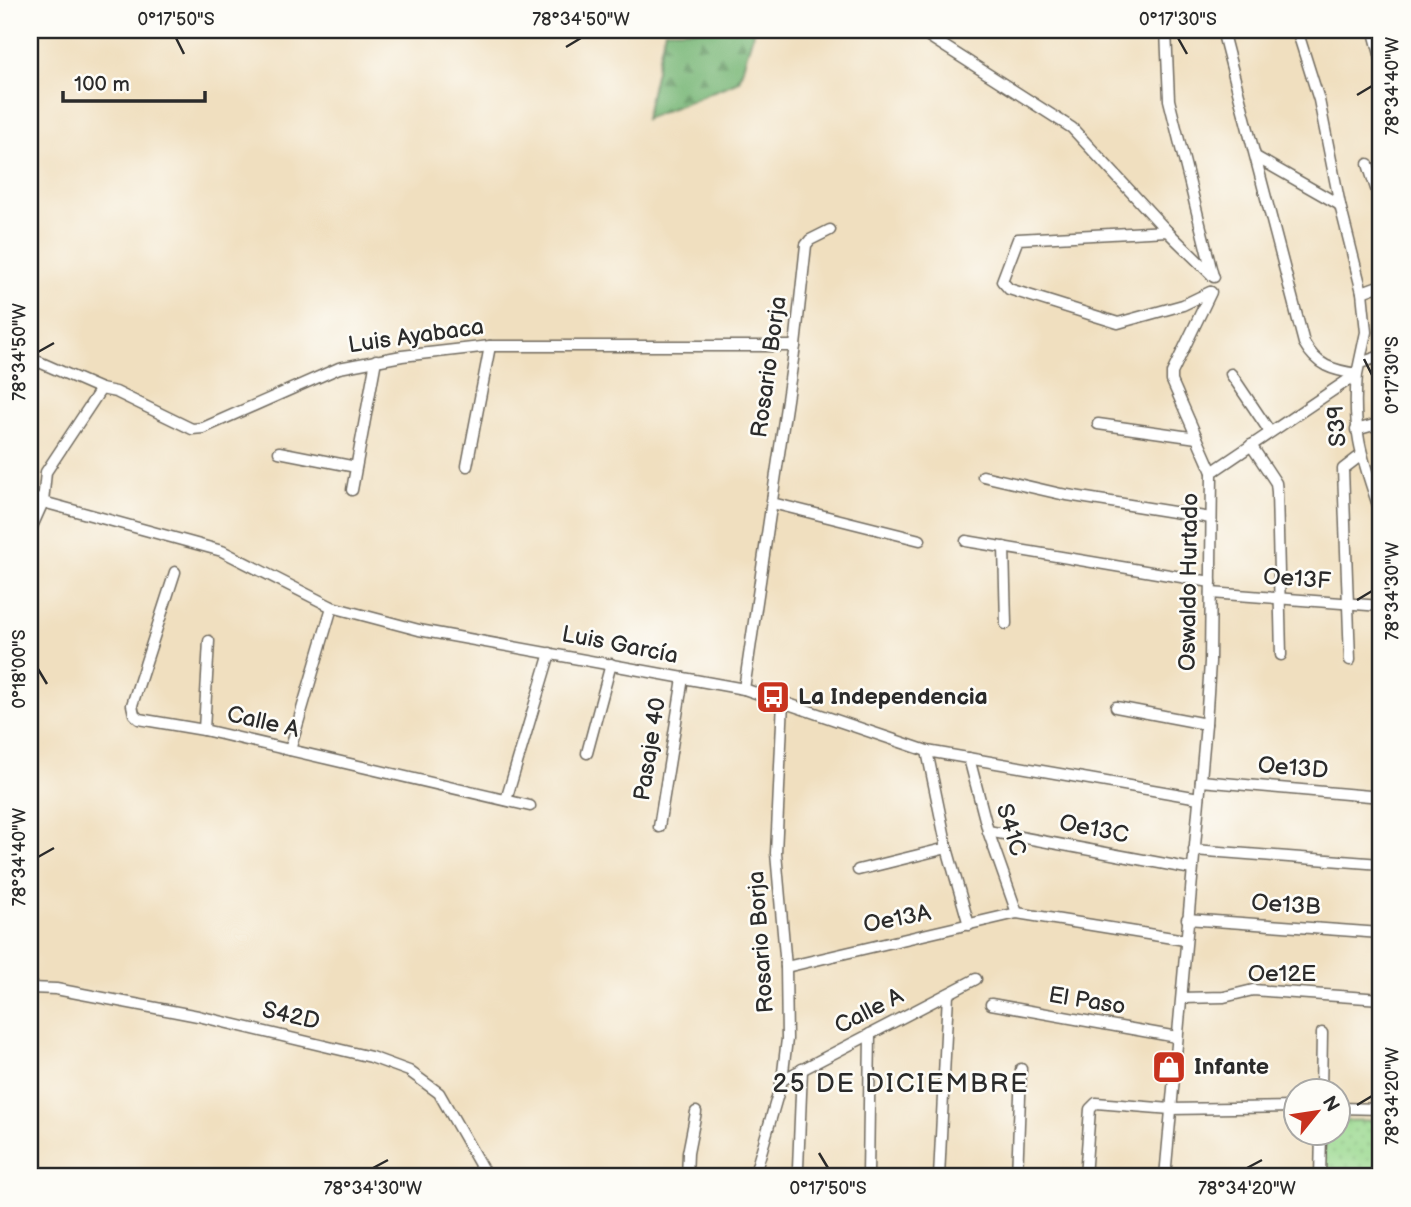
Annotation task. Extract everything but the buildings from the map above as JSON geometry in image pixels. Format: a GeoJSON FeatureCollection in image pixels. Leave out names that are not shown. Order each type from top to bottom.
{"type":"FeatureCollection","features":[{"type":"Feature","properties":{"kind":"street"},"geometry":{"type":"LineString","coordinates":[[919,30],[1072,128],[1167,232],[1214,277]]}},
{"type":"Feature","properties":{"kind":"street"},"geometry":{"type":"LineString","coordinates":[[1166,30],[1169,100],[1214,277],[1210,292],[1172,373],[1172,380],[1212,472]]}},
{"type":"Feature","properties":{"kind":"street"},"geometry":{"type":"LineString","coordinates":[[1222,30],[1304,343],[1318,363],[1334,370],[1359,369],[1366,332],[1362,292],[1340,205],[1319,100],[1297,30]]}},
{"type":"Feature","properties":{"kind":"street"},"geometry":{"type":"LineString","coordinates":[[1376,31],[1381,58]]}},
{"type":"Feature","properties":{"kind":"street"},"geometry":{"type":"LineString","coordinates":[[1256,157],[1340,205]]}},
{"type":"Feature","properties":{"kind":"street"},"geometry":{"type":"LineString","coordinates":[[1368,163],[1381,204]]}},
{"type":"Feature","properties":{"kind":"street","name":"Rosario Borja"},"geometry":{"type":"LineString","coordinates":[[744,690],[795,346],[806,245],[830,230]]}},
{"type":"Feature","properties":{"kind":"street"},"geometry":{"type":"LineString","coordinates":[[1167,232],[1018,239],[1002,281],[1009,289],[1118,323],[1183,304],[1210,292]]}},
{"type":"Feature","properties":{"kind":"street"},"geometry":{"type":"LineString","coordinates":[[1362,292],[1381,285]]}},
{"type":"Feature","properties":{"kind":"street"},"geometry":{"type":"LineString","coordinates":[[467,466],[490,346]]}},
{"type":"Feature","properties":{"kind":"street","name":"Luis Ayabaca"},"geometry":{"type":"LineString","coordinates":[[30,358],[101,389],[116,392],[192,429],[202,428],[339,368],[376,360],[490,346],[795,346]]}},
{"type":"Feature","properties":{"kind":"street","name":"Oswaldo Hurtado"},"geometry":{"type":"LineString","coordinates":[[1165,1177],[1206,724],[1212,472],[1381,356]]}},
{"type":"Feature","properties":{"kind":"street"},"geometry":{"type":"LineString","coordinates":[[352,490],[376,360]]}},
{"type":"Feature","properties":{"kind":"street","name":"S39"},"geometry":{"type":"LineString","coordinates":[[1359,369],[1356,430],[1360,456],[1378,494],[1381,514]]}},
{"type":"Feature","properties":{"kind":"street"},"geometry":{"type":"LineString","coordinates":[[1231,374],[1270,432]]}},
{"type":"Feature","properties":{"kind":"street"},"geometry":{"type":"LineString","coordinates":[[30,531],[43,502],[46,472],[101,389]]}},
{"type":"Feature","properties":{"kind":"street"},"geometry":{"type":"LineString","coordinates":[[1356,430],[1381,423]]}},
{"type":"Feature","properties":{"kind":"street"},"geometry":{"type":"LineString","coordinates":[[1098,424],[1197,439]]}},
{"type":"Feature","properties":{"kind":"street"},"geometry":{"type":"LineString","coordinates":[[1251,445],[1276,483],[1281,655]]}},
{"type":"Feature","properties":{"kind":"street"},"geometry":{"type":"LineString","coordinates":[[279,452],[356,467]]}},
{"type":"Feature","properties":{"kind":"street"},"geometry":{"type":"LineString","coordinates":[[1350,660],[1343,469],[1360,456]]}},
{"type":"Feature","properties":{"kind":"street"},"geometry":{"type":"LineString","coordinates":[[983,476],[1060,494],[1211,518]]}},
{"type":"Feature","properties":{"kind":"street","name":"Luis García"},"geometry":{"type":"LineString","coordinates":[[30,496],[43,502],[222,551],[332,607],[419,630],[744,690],[927,751],[1199,798]]}},
{"type":"Feature","properties":{"kind":"street"},"geometry":{"type":"LineString","coordinates":[[772,503],[920,540]]}},
{"type":"Feature","properties":{"kind":"street","name":"Oe13F"},"geometry":{"type":"LineString","coordinates":[[966,541],[1211,588],[1278,598],[1381,606]]}},
{"type":"Feature","properties":{"kind":"street"},"geometry":{"type":"LineString","coordinates":[[1004,547],[1006,624]]}},
{"type":"Feature","properties":{"kind":"street","name":"Calle A"},"geometry":{"type":"LineString","coordinates":[[175,572],[132,708],[139,719],[204,730],[530,806]]}},
{"type":"Feature","properties":{"kind":"street"},"geometry":{"type":"LineString","coordinates":[[290,750],[332,607]]}},
{"type":"Feature","properties":{"kind":"street"},"geometry":{"type":"LineString","coordinates":[[204,730],[209,641]]}},
{"type":"Feature","properties":{"kind":"street"},"geometry":{"type":"LineString","coordinates":[[506,800],[550,653]]}},
{"type":"Feature","properties":{"kind":"street"},"geometry":{"type":"LineString","coordinates":[[587,753],[611,664]]}},
{"type":"Feature","properties":{"kind":"street","name":"Pasaje 40"},"geometry":{"type":"LineString","coordinates":[[659,827],[683,678]]}},
{"type":"Feature","properties":{"kind":"street","name":"Rosario Borja"},"geometry":{"type":"LineString","coordinates":[[754,1177],[782,1080],[788,1038],[786,967],[776,853],[783,701]]}},
{"type":"Feature","properties":{"kind":"street"},"geometry":{"type":"LineString","coordinates":[[1116,707],[1206,724]]}},
{"type":"Feature","properties":{"kind":"street"},"geometry":{"type":"LineString","coordinates":[[927,751],[947,848],[969,925]]}},
{"type":"Feature","properties":{"kind":"street","name":"S41C"},"geometry":{"type":"LineString","coordinates":[[969,758],[988,831],[1017,914]]}},
{"type":"Feature","properties":{"kind":"street","name":"Oe13D"},"geometry":{"type":"LineString","coordinates":[[1201,781],[1381,797]]}},
{"type":"Feature","properties":{"kind":"street","name":"Oe13C"},"geometry":{"type":"LineString","coordinates":[[988,831],[1192,869]]}},
{"type":"Feature","properties":{"kind":"street"},"geometry":{"type":"LineString","coordinates":[[858,870],[947,848]]}},
{"type":"Feature","properties":{"kind":"street"},"geometry":{"type":"LineString","coordinates":[[1194,849],[1381,864]]}},
{"type":"Feature","properties":{"kind":"street"},"geometry":{"type":"LineString","coordinates":[[1017,914],[1185,940]]}},
{"type":"Feature","properties":{"kind":"street","name":"Oe13A"},"geometry":{"type":"LineString","coordinates":[[786,967],[872,944],[1017,914]]}},
{"type":"Feature","properties":{"kind":"street","name":"Oe13B"},"geometry":{"type":"LineString","coordinates":[[1187,919],[1381,933]]}},
{"type":"Feature","properties":{"kind":"street","name":"Calle A"},"geometry":{"type":"LineString","coordinates":[[782,1080],[976,979]]}},
{"type":"Feature","properties":{"kind":"street","name":"S42D"},"geometry":{"type":"LineString","coordinates":[[30,988],[56,989],[198,1016],[371,1057],[409,1071],[439,1093],[487,1177]]}},
{"type":"Feature","properties":{"kind":"street","name":"Oe12E"},"geometry":{"type":"LineString","coordinates":[[1182,998],[1224,998],[1253,990],[1381,999]]}},
{"type":"Feature","properties":{"kind":"street"},"geometry":{"type":"LineString","coordinates":[[939,1177],[948,994]]}},
{"type":"Feature","properties":{"kind":"street","name":"El Paso"},"geometry":{"type":"LineString","coordinates":[[990,1004],[1177,1037]]}},
{"type":"Feature","properties":{"kind":"street"},"geometry":{"type":"LineString","coordinates":[[1321,1078],[1322,1033]]}},
{"type":"Feature","properties":{"kind":"street"},"geometry":{"type":"LineString","coordinates":[[868,1175],[870,1034]]}},
{"type":"Feature","properties":{"kind":"street"},"geometry":{"type":"LineString","coordinates":[[798,1168],[802,1069]]}},
{"type":"Feature","properties":{"kind":"street"},"geometry":{"type":"LineString","coordinates":[[1017,1177],[1021,1069]]}},
{"type":"Feature","properties":{"kind":"street"},"geometry":{"type":"LineString","coordinates":[[1085,1177],[1092,1105],[1171,1109],[1282,1107]]}},
{"type":"Feature","properties":{"kind":"street"},"geometry":{"type":"LineString","coordinates":[[1352,1108],[1381,1109]]}},
{"type":"Feature","properties":{"kind":"street"},"geometry":{"type":"LineString","coordinates":[[687,1177],[688,1153],[696,1112]]}},
{"type":"Feature","properties":{"kind":"street"},"geometry":{"type":"LineString","coordinates":[[1320,1177],[1321,1148]]}},
{"type":"Feature","properties":{"kind":"green space"},"geometry":{"type":"Polygon","coordinates":[[[665,30],[754,30],[739,81],[645,119],[665,30]]]}},
{"type":"Feature","properties":{"kind":"green space"},"geometry":{"type":"Polygon","coordinates":[[[1380,1120],[1378,1177],[1323,1177],[1324,1148],[1352,1148],[1352,1121],[1380,1120]]]}},
{"type":"Feature","properties":{"kind":"place","name":"La Independencia"},"geometry":{"type":"Point","coordinates":[773,697]}},
{"type":"Feature","properties":{"kind":"place","name":"Infante"},"geometry":{"type":"Point","coordinates":[1169,1067]}},
{"type":"Feature","properties":{"kind":"district","name":"25 DE DICIEMBRE"},"geometry":{"type":"Point","coordinates":[901,1084]}}]}
